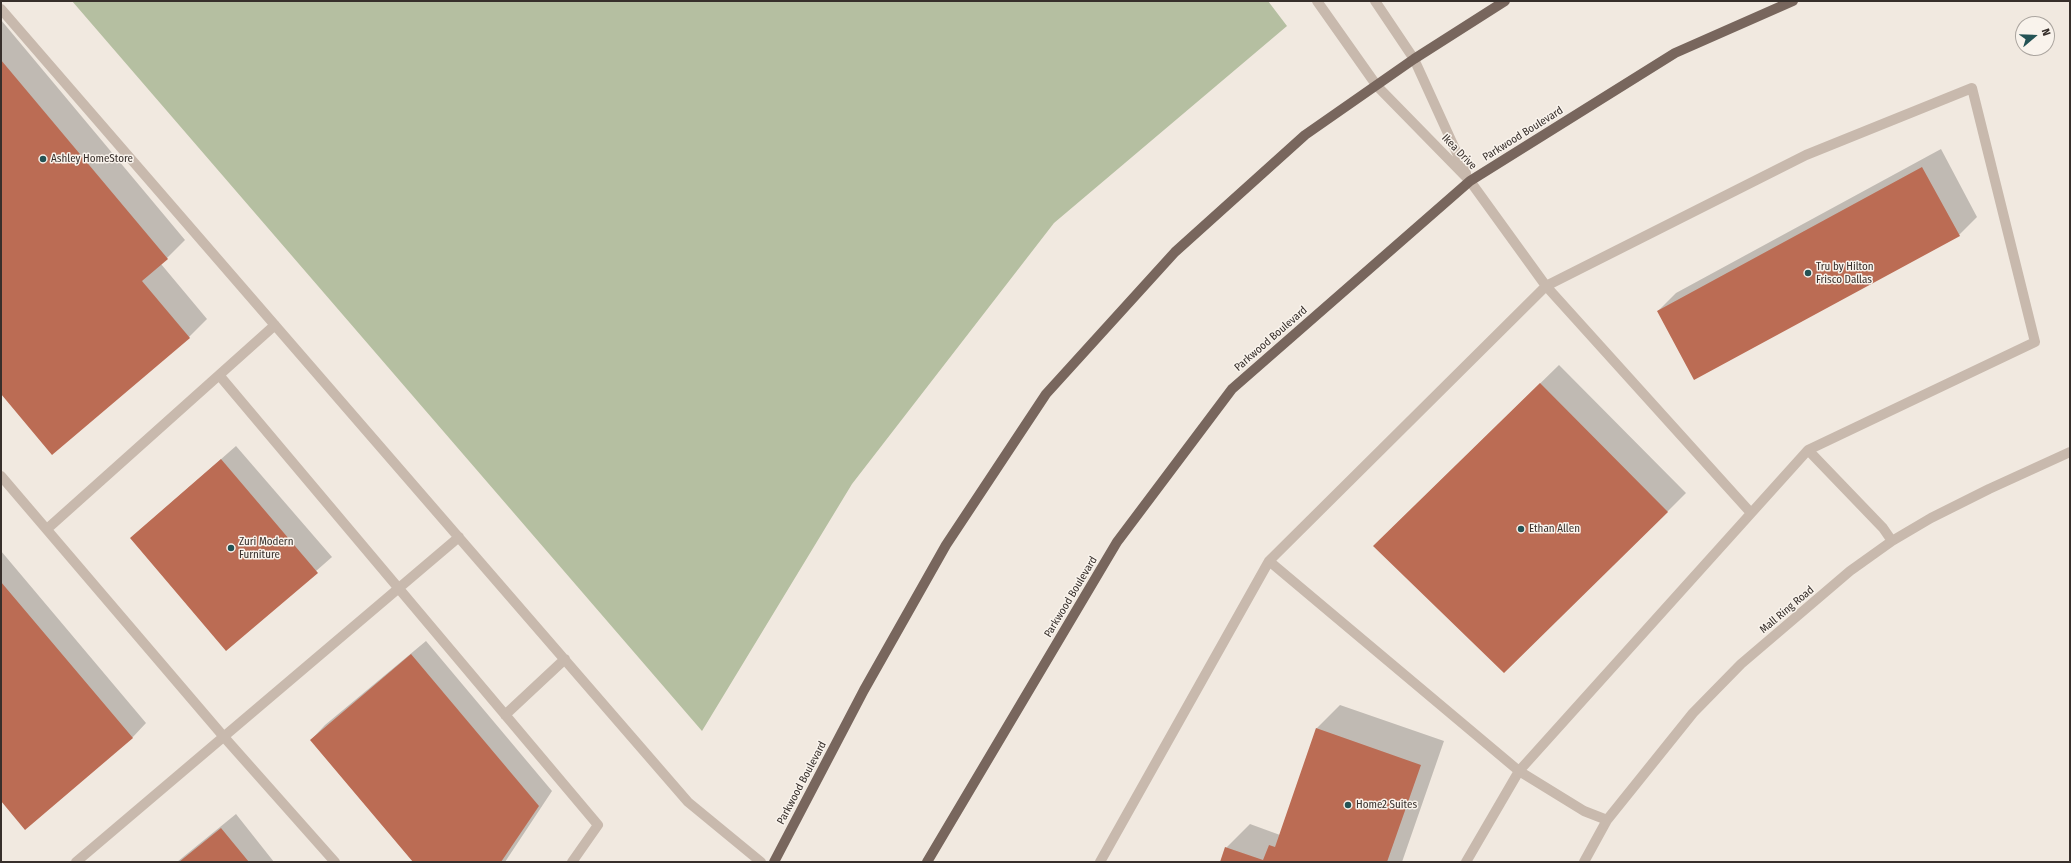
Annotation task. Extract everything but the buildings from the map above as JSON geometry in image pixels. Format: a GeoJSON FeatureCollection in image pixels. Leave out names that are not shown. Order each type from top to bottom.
{"type":"FeatureCollection","features":[{"type":"Feature","properties":{"kind":"main road","name":"Parkwood Boulevard"},"geometry":{"type":"LineString","coordinates":[[774,862],[864,690],[946,545],[1046,394],[1175,252],[1305,135],[1414,59],[1505,1]]}},
{"type":"Feature","properties":{"kind":"main road","name":"Parkwood Boulevard"},"geometry":{"type":"LineString","coordinates":[[927,862],[1117,542],[1232,389],[1470,181],[1675,53],[1793,1]]}},
{"type":"Feature","properties":{"kind":"street","name":"Ikea Drive"},"geometry":{"type":"LineString","coordinates":[[1317,1],[1377,86],[1470,181]]}},
{"type":"Feature","properties":{"kind":"street","name":"Ikea Drive"},"geometry":{"type":"LineString","coordinates":[[1375,1],[1414,59],[1470,181]]}},
{"type":"Feature","properties":{"kind":"street"},"geometry":{"type":"LineString","coordinates":[[1,9],[688,802],[761,862]]}},
{"type":"Feature","properties":{"kind":"street"},"geometry":{"type":"LineString","coordinates":[[1100,862],[1269,561],[1546,286],[1806,155],[1972,88],[2035,342],[1808,450],[1519,771],[1466,862]]}},
{"type":"Feature","properties":{"kind":"street"},"geometry":{"type":"LineString","coordinates":[[1470,181],[1546,286],[1751,513]]}},
{"type":"Feature","properties":{"kind":"street"},"geometry":{"type":"LineString","coordinates":[[47,529],[275,325]]}},
{"type":"Feature","properties":{"kind":"street"},"geometry":{"type":"LineString","coordinates":[[219,376],[598,825],[572,862]]}},
{"type":"Feature","properties":{"kind":"street"},"geometry":{"type":"LineString","coordinates":[[1808,450],[1883,528],[1892,541]]}},
{"type":"Feature","properties":{"kind":"street","name":"Mall Ring Road"},"geometry":{"type":"LineString","coordinates":[[1584,862],[1607,820],[1693,713],[1741,664],[1850,571],[1892,541],[1931,518],[1989,489],[2070,452]]}},
{"type":"Feature","properties":{"kind":"street"},"geometry":{"type":"LineString","coordinates":[[1,476],[224,737],[335,862]]}},
{"type":"Feature","properties":{"kind":"street"},"geometry":{"type":"LineString","coordinates":[[76,862],[459,537]]}},
{"type":"Feature","properties":{"kind":"street"},"geometry":{"type":"LineString","coordinates":[[1269,561],[1519,771],[1584,811],[1607,820]]}},
{"type":"Feature","properties":{"kind":"street"},"geometry":{"type":"LineString","coordinates":[[505,715],[565,660]]}},
{"type":"Feature","properties":{"kind":"green space"},"geometry":{"type":"Polygon","coordinates":[[[72,1],[1268,1],[1287,26],[1054,223],[852,484],[702,731],[72,1]]]}},
{"type":"Feature","properties":{"kind":"place","name":"Ashley HomeStore"},"geometry":{"type":"Point","coordinates":[43,159]}},
{"type":"Feature","properties":{"kind":"place","name":"Tru by Hilton Frisco Dallas"},"geometry":{"type":"Point","coordinates":[1808,273]}},
{"type":"Feature","properties":{"kind":"place","name":"Ethan Allen"},"geometry":{"type":"Point","coordinates":[1521,529]}},
{"type":"Feature","properties":{"kind":"place","name":"Zuri Modern Furniture"},"geometry":{"type":"Point","coordinates":[231,548]}},
{"type":"Feature","properties":{"kind":"place","name":"Home2 Suites"},"geometry":{"type":"Point","coordinates":[1348,805]}}]}
